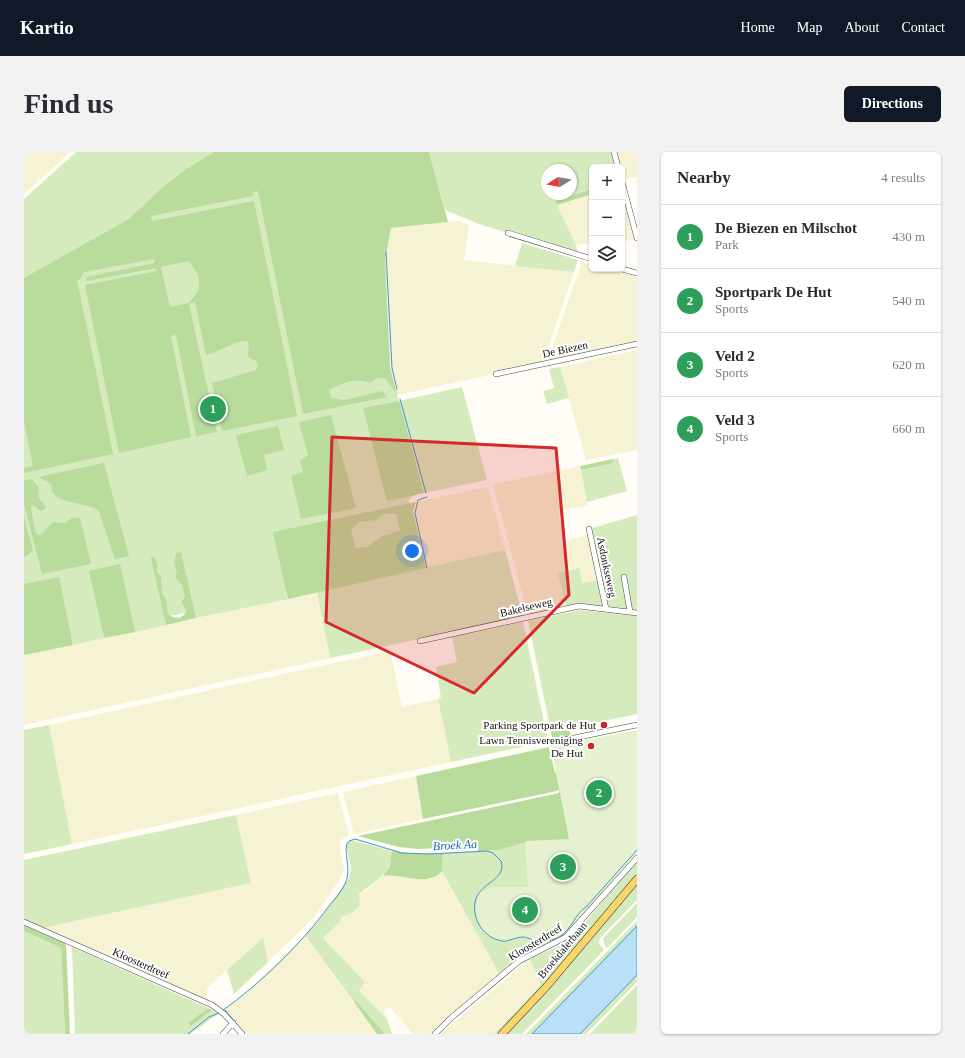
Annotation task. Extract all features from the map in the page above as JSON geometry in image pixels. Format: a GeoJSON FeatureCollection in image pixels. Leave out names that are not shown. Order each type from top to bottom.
{"type":"FeatureCollection","features":[{"type":"Feature","properties":{"kind":"main road","name":"Broekdalerbaan"},"geometry":{"type":"LineString","coordinates":[[502,1034],[547,986],[637,879]]}},
{"type":"Feature","properties":{"kind":"street"},"geometry":{"type":"LineString","coordinates":[[614,152],[617,164]]}},
{"type":"Feature","properties":{"kind":"street"},"geometry":{"type":"LineString","coordinates":[[625,193],[637,238]]}},
{"type":"Feature","properties":{"kind":"street"},"geometry":{"type":"LineString","coordinates":[[508,233],[589,258]]}},
{"type":"Feature","properties":{"kind":"street"},"geometry":{"type":"LineString","coordinates":[[625,270],[637,273]]}},
{"type":"Feature","properties":{"kind":"street","name":"De Biezen"},"geometry":{"type":"LineString","coordinates":[[496,374],[637,344]]}},
{"type":"Feature","properties":{"kind":"street","name":"Asdonkseweg"},"geometry":{"type":"LineString","coordinates":[[589,529],[606,609]]}},
{"type":"Feature","properties":{"kind":"street"},"geometry":{"type":"LineString","coordinates":[[624,576],[630,612]]}},
{"type":"Feature","properties":{"kind":"street","name":"Bakelseweg"},"geometry":{"type":"LineString","coordinates":[[420,641],[579,606],[637,613]]}},
{"type":"Feature","properties":{"kind":"street"},"geometry":{"type":"LineString","coordinates":[[550,743],[637,725]]}},
{"type":"Feature","properties":{"kind":"street","name":"Kloosterdreef"},"geometry":{"type":"LineString","coordinates":[[436,1034],[452,1018],[519,960],[566,937],[637,858]]}},
{"type":"Feature","properties":{"kind":"street","name":"Kloosterdreef"},"geometry":{"type":"LineString","coordinates":[[24,922],[212,1005],[233,1023],[242,1034]]}},
{"type":"Feature","properties":{"kind":"street"},"geometry":{"type":"LineString","coordinates":[[223,1034],[233,1023]]}},
{"type":"Feature","properties":{"kind":"highlighted area"},"geometry":{"type":"Polygon","coordinates":[[[332,437],[556,448],[569,595],[474,693],[326,622],[332,437]]]}},
{"type":"Feature","properties":{"kind":"shaded area"},"geometry":{"type":"Polygon","coordinates":[[[24,152],[70,152],[24,194],[24,152]]]}},
{"type":"Feature","properties":{"kind":"shaded area"},"geometry":{"type":"Polygon","coordinates":[[[616,152],[637,152],[637,177],[625,179],[625,164],[619,164],[616,152]]]}},
{"type":"Feature","properties":{"kind":"shaded area"},"geometry":{"type":"Polygon","coordinates":[[[589,195],[589,243],[576,245],[557,205],[577,200],[589,195]]]}},
{"type":"Feature","properties":{"kind":"shaded area"},"geometry":{"type":"Polygon","coordinates":[[[625,206],[634,240],[625,241],[625,206]]]}},
{"type":"Feature","properties":{"kind":"shaded area"},"geometry":{"type":"Polygon","coordinates":[[[458,221],[469,225],[464,260],[574,272],[545,356],[541,364],[397,395],[390,368],[385,261],[391,228],[458,221]]]}},
{"type":"Feature","properties":{"kind":"shaded area"},"geometry":{"type":"Polygon","coordinates":[[[582,262],[589,264],[589,272],[618,272],[637,277],[637,344],[547,362],[582,262]]]}},
{"type":"Feature","properties":{"kind":"shaded area"},"geometry":{"type":"Polygon","coordinates":[[[637,350],[637,450],[586,460],[560,367],[637,350]]]}},
{"type":"Feature","properties":{"kind":"shaded area"},"geometry":{"type":"Polygon","coordinates":[[[580,466],[588,506],[561,510],[558,515],[566,541],[588,535],[598,580],[582,584],[558,574],[566,606],[528,615],[493,484],[580,466]]]}},
{"type":"Feature","properties":{"kind":"shaded area"},"geometry":{"type":"Polygon","coordinates":[[[488,487],[505,550],[426,568],[413,511],[416,502],[488,487]]]}},
{"type":"Feature","properties":{"kind":"shaded area"},"geometry":{"type":"Polygon","coordinates":[[[317,592],[330,658],[24,725],[24,655],[317,592]]]}},
{"type":"Feature","properties":{"kind":"shaded area"},"geometry":{"type":"Polygon","coordinates":[[[390,651],[402,707],[438,699],[451,762],[72,844],[49,725],[390,651]]]}},
{"type":"Feature","properties":{"kind":"shaded area"},"geometry":{"type":"Polygon","coordinates":[[[416,776],[423,819],[354,834],[343,792],[416,776]]]}},
{"type":"Feature","properties":{"kind":"shaded area"},"geometry":{"type":"Polygon","coordinates":[[[338,793],[349,835],[342,839],[339,843],[344,871],[338,882],[313,918],[268,962],[263,938],[207,988],[207,1002],[43,928],[251,883],[236,815],[338,793]]]}},
{"type":"Feature","properties":{"kind":"shaded area"},"geometry":{"type":"Polygon","coordinates":[[[442,871],[500,975],[432,1034],[413,1034],[390,1007],[384,1010],[387,1019],[359,991],[365,982],[323,938],[336,926],[343,916],[351,913],[359,896],[383,876],[393,875],[430,879],[442,871]]]}},
{"type":"Feature","properties":{"kind":"shaded area"},"geometry":{"type":"Polygon","coordinates":[[[305,935],[377,1034],[245,1034],[224,1010],[248,991],[305,935]]]}},
{"type":"Feature","properties":{"kind":"shaded area"},"geometry":{"type":"Polygon","coordinates":[[[530,959],[541,985],[494,1034],[440,1034],[530,959]]]}},
{"type":"Feature","properties":{"kind":"green space"},"geometry":{"type":"Polygon","coordinates":[[[76,152],[214,152],[208,156],[217,152],[394,222],[385,244],[386,280],[390,367],[399,402],[462,387],[487,480],[424,493],[415,459],[420,490],[409,500],[421,562],[286,592],[288,599],[196,618],[194,611],[165,617],[166,625],[135,632],[133,624],[102,630],[104,638],[73,645],[72,637],[24,647],[24,199],[76,152]]]}},
{"type":"Feature","properties":{"kind":"green space"},"geometry":{"type":"Polygon","coordinates":[[[214,152],[429,152],[448,222],[391,228],[385,261],[390,368],[397,395],[385,378],[378,378],[370,383],[365,381],[349,382],[329,390],[331,398],[345,400],[382,391],[387,397],[303,414],[258,191],[253,192],[253,196],[151,216],[152,221],[254,201],[297,416],[222,431],[212,383],[256,370],[258,365],[256,361],[249,358],[249,343],[247,341],[241,341],[206,355],[195,302],[189,304],[217,432],[196,436],[176,335],[171,336],[191,437],[119,453],[85,285],[157,271],[156,268],[87,281],[86,277],[155,263],[154,259],[84,272],[80,279],[77,280],[113,454],[24,473],[24,468],[33,466],[24,422],[24,278],[129,219],[164,186],[185,170],[214,152]],[[189,261],[161,267],[170,307],[189,303],[199,290],[199,276],[189,261]]]}},
{"type":"Feature","properties":{"kind":"green space"},"geometry":{"type":"Polygon","coordinates":[[[429,152],[611,152],[614,164],[589,164],[589,190],[577,194],[577,164],[541,164],[541,200],[558,200],[555,201],[576,245],[578,254],[479,224],[445,210],[429,152]]]}},
{"type":"Feature","properties":{"kind":"green space"},"geometry":{"type":"Polygon","coordinates":[[[589,190],[589,195],[577,199],[577,194],[589,190]]]}},
{"type":"Feature","properties":{"kind":"green space"},"geometry":{"type":"Polygon","coordinates":[[[558,200],[573,200],[557,205],[555,201],[558,200]]]}},
{"type":"Feature","properties":{"kind":"green space"},"geometry":{"type":"Polygon","coordinates":[[[522,243],[578,260],[574,272],[515,266],[522,243]]]}},
{"type":"Feature","properties":{"kind":"green space"},"geometry":{"type":"Polygon","coordinates":[[[560,367],[569,398],[547,404],[543,391],[554,388],[549,369],[560,367]]]}},
{"type":"Feature","properties":{"kind":"green space"},"geometry":{"type":"Polygon","coordinates":[[[399,401],[424,493],[387,501],[363,408],[399,401]]]}},
{"type":"Feature","properties":{"kind":"green space"},"geometry":{"type":"Polygon","coordinates":[[[331,415],[356,508],[301,519],[291,476],[303,472],[300,461],[308,455],[299,422],[331,415]]]}},
{"type":"Feature","properties":{"kind":"green space"},"geometry":{"type":"Polygon","coordinates":[[[278,426],[284,450],[264,455],[267,470],[247,476],[236,435],[278,426]]]}},
{"type":"Feature","properties":{"kind":"green space"},"geometry":{"type":"Polygon","coordinates":[[[618,458],[627,491],[587,502],[581,470],[614,463],[613,459],[618,458]]]}},
{"type":"Feature","properties":{"kind":"green space"},"geometry":{"type":"Polygon","coordinates":[[[613,459],[614,463],[581,470],[580,466],[613,459]]]}},
{"type":"Feature","properties":{"kind":"green space"},"geometry":{"type":"Polygon","coordinates":[[[104,463],[129,556],[115,559],[99,511],[88,506],[56,497],[52,492],[51,484],[38,477],[104,463]]]}},
{"type":"Feature","properties":{"kind":"green space"},"geometry":{"type":"Polygon","coordinates":[[[31,479],[39,487],[38,497],[45,506],[45,509],[40,511],[34,505],[31,506],[35,531],[38,535],[41,535],[53,522],[64,523],[72,518],[80,518],[91,564],[42,574],[24,504],[24,480],[31,479]]]}},
{"type":"Feature","properties":{"kind":"green space"},"geometry":{"type":"Polygon","coordinates":[[[416,502],[413,511],[426,568],[288,599],[273,532],[416,502]],[[396,513],[384,514],[375,520],[359,522],[351,529],[355,548],[367,547],[381,537],[400,530],[396,513]]]}},
{"type":"Feature","properties":{"kind":"green space"},"geometry":{"type":"Polygon","coordinates":[[[637,515],[637,610],[607,606],[592,528],[637,515]]]}},
{"type":"Feature","properties":{"kind":"green space"},"geometry":{"type":"Polygon","coordinates":[[[24,516],[33,551],[24,557],[24,516]]]}},
{"type":"Feature","properties":{"kind":"green space"},"geometry":{"type":"Polygon","coordinates":[[[505,550],[523,617],[330,658],[317,592],[505,550]]]}},
{"type":"Feature","properties":{"kind":"green space"},"geometry":{"type":"Polygon","coordinates":[[[181,552],[196,618],[166,625],[151,558],[154,557],[157,562],[157,572],[161,576],[162,592],[167,602],[167,612],[174,618],[177,618],[185,614],[187,611],[181,602],[185,597],[182,585],[175,577],[177,573],[174,563],[176,553],[181,552]]]}},
{"type":"Feature","properties":{"kind":"green space"},"geometry":{"type":"Polygon","coordinates":[[[120,564],[135,632],[104,638],[89,571],[120,564]]]}},
{"type":"Feature","properties":{"kind":"green space"},"geometry":{"type":"Polygon","coordinates":[[[579,568],[582,583],[598,580],[602,606],[580,604],[566,606],[558,574],[579,568]]]}},
{"type":"Feature","properties":{"kind":"green space"},"geometry":{"type":"Polygon","coordinates":[[[59,577],[73,645],[24,655],[24,584],[59,577]]]}},
{"type":"Feature","properties":{"kind":"green space"},"geometry":{"type":"Polygon","coordinates":[[[580,610],[637,616],[637,714],[551,732],[528,621],[580,610]]]}},
{"type":"Feature","properties":{"kind":"green space"},"geometry":{"type":"Polygon","coordinates":[[[523,622],[548,741],[451,762],[438,699],[441,698],[436,667],[457,662],[452,637],[523,622]]]}},
{"type":"Feature","properties":{"kind":"green space"},"geometry":{"type":"Polygon","coordinates":[[[49,725],[72,844],[24,854],[24,730],[49,725]]]}},
{"type":"Feature","properties":{"kind":"green space"},"geometry":{"type":"Polygon","coordinates":[[[569,728],[571,736],[553,740],[551,732],[569,728]]]}},
{"type":"Feature","properties":{"kind":"green space"},"geometry":{"type":"Polygon","coordinates":[[[637,730],[637,853],[559,939],[545,943],[520,938],[502,942],[488,936],[480,926],[475,910],[479,893],[492,887],[528,887],[525,841],[569,839],[551,747],[637,730]]]}},
{"type":"Feature","properties":{"kind":"green space"},"geometry":{"type":"Polygon","coordinates":[[[549,747],[555,773],[565,771],[637,845],[527,842],[499,850],[478,851],[475,846],[418,849],[399,847],[358,836],[559,793],[559,790],[423,819],[416,776],[549,747]]]}},
{"type":"Feature","properties":{"kind":"green space"},"geometry":{"type":"Polygon","coordinates":[[[236,815],[251,883],[43,928],[24,919],[24,860],[236,815]]]}},
{"type":"Feature","properties":{"kind":"green space"},"geometry":{"type":"Polygon","coordinates":[[[351,840],[392,851],[389,866],[382,876],[359,895],[360,906],[351,913],[343,916],[336,926],[323,938],[365,982],[359,991],[387,1019],[392,1034],[385,1034],[355,1001],[354,1002],[305,935],[317,923],[349,878],[351,869],[346,844],[351,840]]]}},
{"type":"Feature","properties":{"kind":"green space"},"geometry":{"type":"Polygon","coordinates":[[[527,842],[637,852],[570,930],[558,939],[520,958],[500,975],[442,871],[443,853],[499,850],[527,842]]]}},
{"type":"Feature","properties":{"kind":"green space"},"geometry":{"type":"Polygon","coordinates":[[[392,851],[414,854],[443,853],[442,871],[429,879],[383,876],[390,866],[392,851]]]}},
{"type":"Feature","properties":{"kind":"green space"},"geometry":{"type":"Polygon","coordinates":[[[637,861],[637,874],[553,975],[498,1034],[494,1034],[541,985],[530,959],[561,945],[575,934],[637,861]]]}},
{"type":"Feature","properties":{"kind":"green space"},"geometry":{"type":"Polygon","coordinates":[[[637,883],[637,900],[600,938],[599,943],[604,950],[522,1034],[506,1034],[637,883]]]}},
{"type":"Feature","properties":{"kind":"green space"},"geometry":{"type":"Polygon","coordinates":[[[637,903],[637,917],[606,949],[603,939],[637,903]]]}},
{"type":"Feature","properties":{"kind":"green space"},"geometry":{"type":"Polygon","coordinates":[[[637,921],[637,926],[532,1034],[526,1034],[637,921]]]}},
{"type":"Feature","properties":{"kind":"green space"},"geometry":{"type":"Polygon","coordinates":[[[24,925],[66,944],[70,1034],[65,1034],[61,948],[24,931],[24,925]]]}},
{"type":"Feature","properties":{"kind":"green space"},"geometry":{"type":"Polygon","coordinates":[[[24,931],[61,948],[65,1034],[24,1034],[24,931]]]}},
{"type":"Feature","properties":{"kind":"green space"},"geometry":{"type":"Polygon","coordinates":[[[263,938],[268,962],[234,994],[227,970],[263,938]]]}},
{"type":"Feature","properties":{"kind":"green space"},"geometry":{"type":"Polygon","coordinates":[[[72,947],[208,1008],[188,1023],[191,1026],[212,1010],[218,1014],[190,1034],[75,1034],[72,947]]]}},
{"type":"Feature","properties":{"kind":"green space"},"geometry":{"type":"Polygon","coordinates":[[[637,975],[637,982],[586,1034],[580,1034],[637,975]]]}},
{"type":"Feature","properties":{"kind":"green space"},"geometry":{"type":"Polygon","coordinates":[[[637,985],[637,1034],[590,1034],[637,985]]]}},
{"type":"Feature","properties":{"kind":"green space"},"geometry":{"type":"Polygon","coordinates":[[[355,1000],[385,1034],[377,1034],[354,1002],[355,1000]]]}},
{"type":"Feature","properties":{"kind":"green space"},"geometry":{"type":"Polygon","coordinates":[[[208,1008],[212,1010],[191,1026],[188,1023],[208,1008]]]}},
{"type":"Feature","properties":{"kind":"water"},"geometry":{"type":"Polygon","coordinates":[[[637,926],[637,975],[580,1034],[532,1034],[637,926]]]}},
{"type":"Feature","properties":{"kind":"waterway"},"geometry":{"type":"LineString","coordinates":[[386,252],[392,368],[397,389]]}},
{"type":"Feature","properties":{"kind":"waterway"},"geometry":{"type":"LineString","coordinates":[[400,399],[426,493]]}},
{"type":"Feature","properties":{"kind":"waterway"},"geometry":{"type":"LineString","coordinates":[[427,497],[418,500],[415,513],[427,568]]}},
{"type":"Feature","properties":{"kind":"waterway","name":"Broek Aa"},"geometry":{"type":"LineString","coordinates":[[223,1010],[266,976],[307,934],[338,895],[347,878],[348,866],[346,849],[349,841],[355,839],[402,853],[429,854],[487,851],[493,853],[501,861],[502,868],[500,873],[478,895],[475,902],[475,915],[477,921],[485,932],[502,941],[523,937],[537,941],[548,941],[561,936],[565,933],[579,913],[637,850]]}},
{"type":"Feature","properties":{"kind":"waterway"},"geometry":{"type":"LineString","coordinates":[[225,1010],[245,1034]]}},
{"type":"Feature","properties":{"kind":"waterway","name":"Broek Aa"},"geometry":{"type":"LineString","coordinates":[[188,1034],[209,1017],[219,1013]]}},
{"type":"Feature","properties":{"kind":"place","name":"De Biezen en Milschot"},"geometry":{"type":"Point","coordinates":[213,409]}},
{"type":"Feature","properties":{"kind":"place","name":"Parking Sportpark de Hut"},"geometry":{"type":"Point","coordinates":[604,725]}},
{"type":"Feature","properties":{"kind":"place","name":"Lawn Tennisvereniging De Hut"},"geometry":{"type":"Point","coordinates":[591,746]}},
{"type":"Feature","properties":{"kind":"place","name":"Sportpark De Hut"},"geometry":{"type":"Point","coordinates":[599,793]}},
{"type":"Feature","properties":{"kind":"place","name":"Veld 2"},"geometry":{"type":"Point","coordinates":[563,867]}},
{"type":"Feature","properties":{"kind":"place","name":"Veld 3"},"geometry":{"type":"Point","coordinates":[525,910]}}]}
